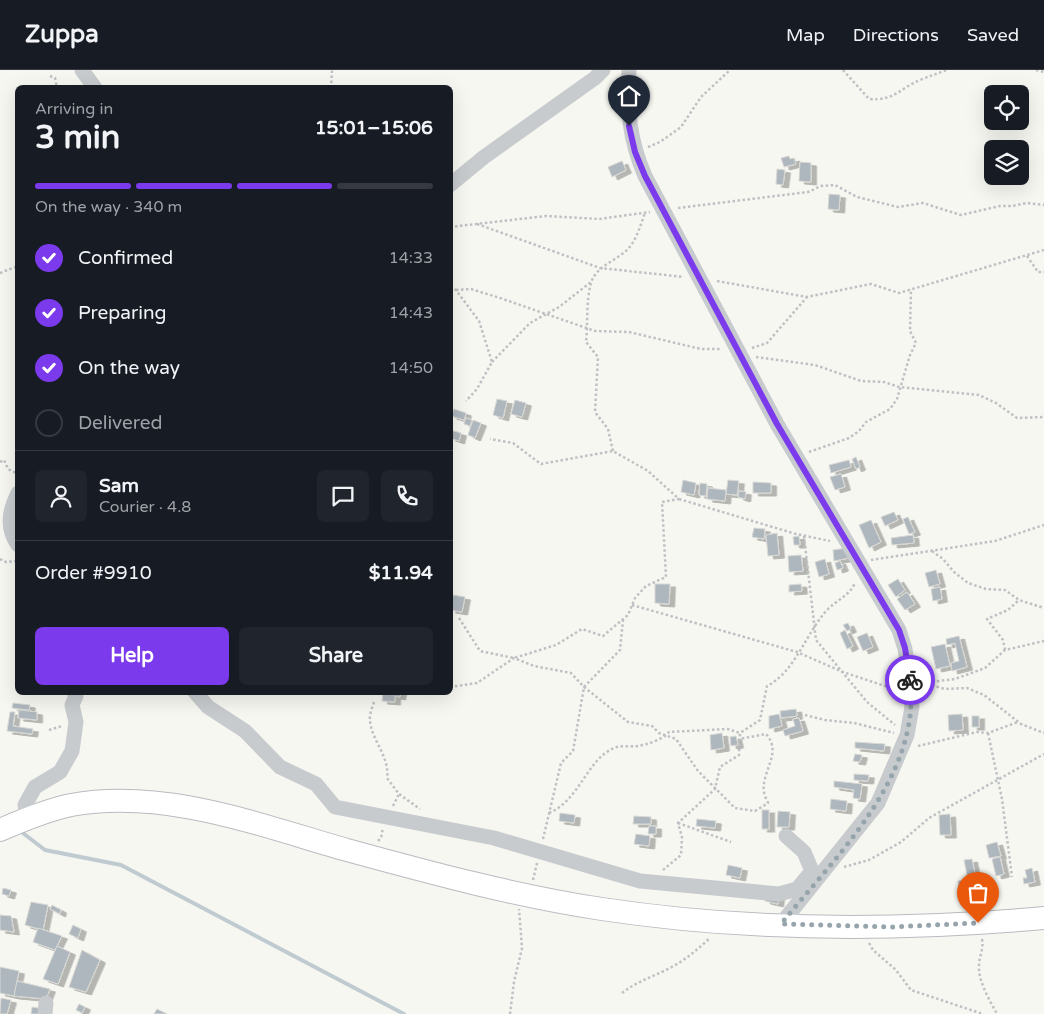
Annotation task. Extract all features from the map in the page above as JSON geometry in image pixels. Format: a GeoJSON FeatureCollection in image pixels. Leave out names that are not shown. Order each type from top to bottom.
{"type":"FeatureCollection","features":[{"type":"Feature","properties":{"kind":"main road"},"geometry":{"type":"LineString","coordinates":[[0,830],[27,819],[69,806],[102,802],[171,805],[259,824],[365,854],[524,894],[603,909],[727,921],[860,926],[978,923],[1044,918]]}},
{"type":"Feature","properties":{"kind":"street"},"geometry":{"type":"LineString","coordinates":[[82,70],[93,85]]}},
{"type":"Feature","properties":{"kind":"street"},"geometry":{"type":"LineString","coordinates":[[453,183],[484,157],[596,78],[603,70]]}},
{"type":"Feature","properties":{"kind":"street"},"geometry":{"type":"LineString","coordinates":[[629,70],[629,126],[635,152],[663,210],[739,354],[797,459],[899,630],[915,687],[908,735],[878,803],[781,924]]}},
{"type":"Feature","properties":{"kind":"street"},"geometry":{"type":"LineString","coordinates":[[15,502],[10,518],[10,530],[15,539]]}},
{"type":"Feature","properties":{"kind":"street"},"geometry":{"type":"LineString","coordinates":[[27,819],[25,805],[35,788],[41,781],[60,772],[72,751],[76,722],[72,705],[76,695]]}},
{"type":"Feature","properties":{"kind":"street"},"geometry":{"type":"LineString","coordinates":[[198,695],[208,707],[245,731],[280,767],[316,784],[335,806],[494,838],[648,882],[779,894],[797,889],[812,871],[804,852],[786,836]]}},
{"type":"Feature","properties":{"kind":"path"},"geometry":{"type":"LineString","coordinates":[[331,85],[332,70]]}},
{"type":"Feature","properties":{"kind":"path"},"geometry":{"type":"LineString","coordinates":[[635,152],[660,142],[680,127],[701,97],[730,70]]}},
{"type":"Feature","properties":{"kind":"path"},"geometry":{"type":"LineString","coordinates":[[843,70],[869,99],[882,100],[902,92],[920,80],[946,70]]}},
{"type":"Feature","properties":{"kind":"path"},"geometry":{"type":"LineString","coordinates":[[1036,70],[1044,72]]}},
{"type":"Feature","properties":{"kind":"path"},"geometry":{"type":"LineString","coordinates":[[50,76],[55,78],[56,85]]}},
{"type":"Feature","properties":{"kind":"path"},"geometry":{"type":"LineString","coordinates":[[453,227],[546,216],[599,219],[808,192],[821,186],[835,186],[857,197],[898,207],[923,203],[961,215],[1027,202],[1044,205]]}},
{"type":"Feature","properties":{"kind":"path"},"geometry":{"type":"LineString","coordinates":[[466,401],[477,389],[492,362],[530,323],[549,315],[591,282],[600,268],[616,259],[628,248],[636,239],[645,213]]}},
{"type":"Feature","properties":{"kind":"path"},"geometry":{"type":"LineString","coordinates":[[476,224],[600,268],[699,278],[807,297],[871,284],[899,293],[1044,250]]}},
{"type":"Feature","properties":{"kind":"path"},"geometry":{"type":"LineString","coordinates":[[1026,255],[1038,272],[1044,272]]}},
{"type":"Feature","properties":{"kind":"path"},"geometry":{"type":"LineString","coordinates":[[0,274],[15,267]]}},
{"type":"Feature","properties":{"kind":"path"},"geometry":{"type":"LineString","coordinates":[[591,282],[586,342],[598,357],[595,412],[608,429],[613,451]]}},
{"type":"Feature","properties":{"kind":"path"},"geometry":{"type":"LineString","coordinates":[[453,288],[480,321],[492,362]]}},
{"type":"Feature","properties":{"kind":"path"},"geometry":{"type":"LineString","coordinates":[[456,290],[471,289],[596,330],[629,332],[701,349],[723,349],[739,354],[814,365],[861,381],[884,382],[899,387],[979,395],[996,403],[1017,418],[1044,416]]}},
{"type":"Feature","properties":{"kind":"path"},"geometry":{"type":"LineString","coordinates":[[797,459],[849,438],[859,431],[866,422],[890,409],[897,399],[899,387],[916,343],[910,331],[911,289]]}},
{"type":"Feature","properties":{"kind":"path"},"geometry":{"type":"LineString","coordinates":[[739,354],[766,343],[807,297]]}},
{"type":"Feature","properties":{"kind":"path"},"geometry":{"type":"LineString","coordinates":[[490,440],[513,443],[541,464],[613,451],[648,471],[679,499],[804,536],[849,545]]}},
{"type":"Feature","properties":{"kind":"path"},"geometry":{"type":"LineString","coordinates":[[0,462],[4,460],[8,468],[15,472]]}},
{"type":"Feature","properties":{"kind":"path"},"geometry":{"type":"LineString","coordinates":[[453,687],[477,683],[514,658],[556,645],[582,629],[603,636],[628,614],[632,605],[646,586],[666,576],[662,502],[679,499]]}},
{"type":"Feature","properties":{"kind":"path"},"geometry":{"type":"LineString","coordinates":[[678,823],[715,789],[720,767],[739,755],[740,733],[760,720],[767,686],[779,680],[828,608],[852,590],[859,563],[932,551],[955,545],[995,541],[1044,525]]}},
{"type":"Feature","properties":{"kind":"path"},"geometry":{"type":"LineString","coordinates":[[804,536],[816,640],[867,702],[908,735]]}},
{"type":"Feature","properties":{"kind":"path"},"geometry":{"type":"LineString","coordinates":[[932,551],[968,583],[986,589],[1005,590],[1019,600],[1044,608]]}},
{"type":"Feature","properties":{"kind":"path"},"geometry":{"type":"LineString","coordinates":[[0,559],[6,562],[15,560]]}},
{"type":"Feature","properties":{"kind":"path"},"geometry":{"type":"LineString","coordinates":[[1004,650],[1003,640],[986,619],[1008,610],[1019,600]]}},
{"type":"Feature","properties":{"kind":"path"},"geometry":{"type":"LineString","coordinates":[[632,605],[797,652],[843,672],[915,687],[967,688],[984,695],[1018,722],[1044,734]]}},
{"type":"Feature","properties":{"kind":"path"},"geometry":{"type":"LineString","coordinates":[[459,618],[480,651],[514,658],[534,666],[571,672],[584,686],[628,722],[652,726],[666,736],[676,739],[698,771],[735,808],[755,811],[768,803],[763,791],[773,750],[771,740],[766,734],[739,740]]}},
{"type":"Feature","properties":{"kind":"path"},"geometry":{"type":"LineString","coordinates":[[510,1014],[514,982],[522,948],[524,894],[540,852],[561,764],[573,751],[584,686],[620,650],[623,619]]}},
{"type":"Feature","properties":{"kind":"path"},"geometry":{"type":"LineString","coordinates":[[915,687],[955,679],[985,668],[1004,650],[1044,641]]}},
{"type":"Feature","properties":{"kind":"path"},"geometry":{"type":"LineString","coordinates":[[374,702],[369,719],[374,737],[389,767],[387,778],[399,794],[423,811]]}},
{"type":"Feature","properties":{"kind":"path"},"geometry":{"type":"LineString","coordinates":[[805,715],[908,735]]}},
{"type":"Feature","properties":{"kind":"path"},"geometry":{"type":"LineString","coordinates":[[901,750],[978,732],[988,733],[1018,722]]}},
{"type":"Feature","properties":{"kind":"path"},"geometry":{"type":"LineString","coordinates":[[549,813],[569,801],[591,769],[615,747],[637,746],[666,736],[669,732],[728,729],[740,733]]}},
{"type":"Feature","properties":{"kind":"path"},"geometry":{"type":"LineString","coordinates":[[988,733],[998,780],[1012,877]]}},
{"type":"Feature","properties":{"kind":"path"},"geometry":{"type":"LineString","coordinates":[[823,873],[869,860],[902,842],[929,818],[1044,754]]}},
{"type":"Feature","properties":{"kind":"path"},"geometry":{"type":"LineString","coordinates":[[365,854],[381,838],[384,825],[391,817]]}},
{"type":"Feature","properties":{"kind":"path"},"geometry":{"type":"LineString","coordinates":[[678,823],[730,842]]}},
{"type":"Feature","properties":{"kind":"path"},"geometry":{"type":"LineString","coordinates":[[648,882],[681,855],[682,837],[678,823]]}},
{"type":"Feature","properties":{"kind":"path"},"geometry":{"type":"LineString","coordinates":[[622,993],[634,984],[669,968],[692,954],[727,921]]}},
{"type":"Feature","properties":{"kind":"path"},"geometry":{"type":"LineString","coordinates":[[978,923],[984,946],[979,967],[988,996],[997,1014]]}},
{"type":"Feature","properties":{"kind":"path"},"geometry":{"type":"LineString","coordinates":[[860,926],[873,950],[896,970],[911,990],[983,1014]]}},
{"type":"Feature","properties":{"kind":"building"},"geometry":{"type":"Polygon","coordinates":[[[789,156],[790,159],[794,158],[796,164],[784,167],[781,158],[789,156]]]}},
{"type":"Feature","properties":{"kind":"building"},"geometry":{"type":"Polygon","coordinates":[[[622,161],[626,170],[612,177],[608,167],[622,161]]]}},
{"type":"Feature","properties":{"kind":"building"},"geometry":{"type":"Polygon","coordinates":[[[800,162],[811,163],[811,182],[799,181],[800,162]]]}},
{"type":"Feature","properties":{"kind":"building"},"geometry":{"type":"Polygon","coordinates":[[[777,169],[785,170],[783,185],[776,184],[777,169]]]}},
{"type":"Feature","properties":{"kind":"building"},"geometry":{"type":"Polygon","coordinates":[[[829,194],[840,195],[839,210],[828,209],[829,194]]]}},
{"type":"Feature","properties":{"kind":"building"},"geometry":{"type":"Polygon","coordinates":[[[497,399],[507,401],[503,418],[493,415],[497,399]]]}},
{"type":"Feature","properties":{"kind":"building"},"geometry":{"type":"Polygon","coordinates":[[[515,400],[526,403],[522,417],[511,414],[515,400]]]}},
{"type":"Feature","properties":{"kind":"building"},"geometry":{"type":"Polygon","coordinates":[[[454,409],[466,413],[464,420],[453,417],[454,409]]]}},
{"type":"Feature","properties":{"kind":"building"},"geometry":{"type":"Polygon","coordinates":[[[466,418],[472,420],[470,426],[464,424],[466,418]]]}},
{"type":"Feature","properties":{"kind":"building"},"geometry":{"type":"Polygon","coordinates":[[[473,420],[481,423],[475,438],[468,435],[473,420]]]}},
{"type":"Feature","properties":{"kind":"building"},"geometry":{"type":"Polygon","coordinates":[[[453,431],[461,433],[459,441],[453,439],[453,431]]]}},
{"type":"Feature","properties":{"kind":"building"},"geometry":{"type":"Polygon","coordinates":[[[856,457],[860,467],[856,469],[852,459],[856,457]]]}},
{"type":"Feature","properties":{"kind":"building"},"geometry":{"type":"Polygon","coordinates":[[[849,460],[851,467],[831,473],[829,465],[849,460]]]}},
{"type":"Feature","properties":{"kind":"building"},"geometry":{"type":"Polygon","coordinates":[[[841,474],[845,487],[835,490],[830,477],[841,474]]]}},
{"type":"Feature","properties":{"kind":"building"},"geometry":{"type":"Polygon","coordinates":[[[683,480],[696,483],[694,495],[681,492],[683,480]]]}},
{"type":"Feature","properties":{"kind":"building"},"geometry":{"type":"Polygon","coordinates":[[[728,480],[739,481],[737,495],[726,494],[728,480]]]}},
{"type":"Feature","properties":{"kind":"building"},"geometry":{"type":"Polygon","coordinates":[[[753,482],[771,483],[771,493],[753,493],[753,482]]]}},
{"type":"Feature","properties":{"kind":"building"},"geometry":{"type":"Polygon","coordinates":[[[700,483],[707,484],[706,496],[699,495],[700,483]]]}},
{"type":"Feature","properties":{"kind":"building"},"geometry":{"type":"Polygon","coordinates":[[[708,488],[726,490],[725,501],[707,499],[708,488]]]}},
{"type":"Feature","properties":{"kind":"building"},"geometry":{"type":"Polygon","coordinates":[[[739,491],[746,492],[745,499],[738,497],[739,491]]]}},
{"type":"Feature","properties":{"kind":"building"},"geometry":{"type":"Polygon","coordinates":[[[894,512],[898,520],[885,526],[881,517],[894,512]]]}},
{"type":"Feature","properties":{"kind":"building"},"geometry":{"type":"Polygon","coordinates":[[[908,517],[915,532],[909,534],[903,519],[908,517]]]}},
{"type":"Feature","properties":{"kind":"building"},"geometry":{"type":"Polygon","coordinates":[[[871,520],[881,542],[869,548],[859,525],[871,520]]]}},
{"type":"Feature","properties":{"kind":"building"},"geometry":{"type":"Polygon","coordinates":[[[754,528],[765,529],[764,539],[752,537],[754,528]]]}},
{"type":"Feature","properties":{"kind":"building"},"geometry":{"type":"Polygon","coordinates":[[[777,533],[779,555],[768,556],[766,535],[777,533]]]}},
{"type":"Feature","properties":{"kind":"building"},"geometry":{"type":"Polygon","coordinates":[[[913,535],[914,543],[892,545],[891,538],[913,535]]]}},
{"type":"Feature","properties":{"kind":"building"},"geometry":{"type":"Polygon","coordinates":[[[799,536],[800,545],[794,545],[793,537],[799,536]]]}},
{"type":"Feature","properties":{"kind":"building"},"geometry":{"type":"Polygon","coordinates":[[[847,548],[849,558],[834,561],[833,550],[847,548]]]}},
{"type":"Feature","properties":{"kind":"building"},"geometry":{"type":"Polygon","coordinates":[[[801,555],[803,571],[789,572],[788,556],[801,555]]]}},
{"type":"Feature","properties":{"kind":"building"},"geometry":{"type":"Polygon","coordinates":[[[825,559],[829,574],[819,577],[815,562],[825,559]]]}},
{"type":"Feature","properties":{"kind":"building"},"geometry":{"type":"Polygon","coordinates":[[[840,561],[843,568],[837,570],[835,563],[840,561]]]}},
{"type":"Feature","properties":{"kind":"building"},"geometry":{"type":"Polygon","coordinates":[[[936,570],[940,584],[929,587],[925,573],[936,570]]]}},
{"type":"Feature","properties":{"kind":"building"},"geometry":{"type":"Polygon","coordinates":[[[898,579],[905,590],[896,597],[888,585],[898,579]]]}},
{"type":"Feature","properties":{"kind":"building"},"geometry":{"type":"Polygon","coordinates":[[[655,584],[670,584],[669,604],[655,603],[655,584]]]}},
{"type":"Feature","properties":{"kind":"building"},"geometry":{"type":"Polygon","coordinates":[[[801,584],[802,591],[789,592],[789,585],[801,584]]]}},
{"type":"Feature","properties":{"kind":"building"},"geometry":{"type":"Polygon","coordinates":[[[940,587],[942,599],[933,601],[931,589],[940,587]]]}},
{"type":"Feature","properties":{"kind":"building"},"geometry":{"type":"Polygon","coordinates":[[[907,592],[915,604],[905,610],[897,599],[907,592]]]}},
{"type":"Feature","properties":{"kind":"building"},"geometry":{"type":"Polygon","coordinates":[[[453,595],[465,597],[462,612],[453,610],[453,595]]]}},
{"type":"Feature","properties":{"kind":"building"},"geometry":{"type":"Polygon","coordinates":[[[848,623],[851,629],[847,631],[843,625],[848,623]]]}},
{"type":"Feature","properties":{"kind":"building"},"geometry":{"type":"Polygon","coordinates":[[[845,630],[853,646],[847,649],[840,633],[845,630]]]}},
{"type":"Feature","properties":{"kind":"building"},"geometry":{"type":"Polygon","coordinates":[[[867,633],[873,647],[863,651],[857,637],[867,633]]]}},
{"type":"Feature","properties":{"kind":"building"},"geometry":{"type":"Polygon","coordinates":[[[959,636],[967,667],[952,671],[951,663],[959,661],[955,643],[947,645],[946,639],[959,636]]]}},
{"type":"Feature","properties":{"kind":"building"},"geometry":{"type":"Polygon","coordinates":[[[945,644],[950,666],[936,669],[931,647],[945,644]]]}},
{"type":"Feature","properties":{"kind":"building"},"geometry":{"type":"Polygon","coordinates":[[[383,695],[400,695],[400,697],[395,696],[395,702],[382,701],[383,695]]]}},
{"type":"Feature","properties":{"kind":"building"},"geometry":{"type":"Polygon","coordinates":[[[13,703],[30,705],[29,710],[12,708],[13,703]]]}},
{"type":"Feature","properties":{"kind":"building"},"geometry":{"type":"Polygon","coordinates":[[[796,709],[797,716],[781,718],[780,711],[796,709]]]}},
{"type":"Feature","properties":{"kind":"building"},"geometry":{"type":"Polygon","coordinates":[[[19,710],[37,712],[37,720],[18,718],[19,710]]]}},
{"type":"Feature","properties":{"kind":"building"},"geometry":{"type":"Polygon","coordinates":[[[10,712],[15,712],[13,726],[33,729],[32,734],[7,731],[10,712]]]}},
{"type":"Feature","properties":{"kind":"building"},"geometry":{"type":"Polygon","coordinates":[[[779,714],[782,726],[769,729],[769,716],[779,714]]]}},
{"type":"Feature","properties":{"kind":"building"},"geometry":{"type":"Polygon","coordinates":[[[962,714],[963,730],[949,731],[948,715],[962,714]]]}},
{"type":"Feature","properties":{"kind":"building"},"geometry":{"type":"Polygon","coordinates":[[[972,716],[979,716],[979,727],[972,727],[972,716]]]}},
{"type":"Feature","properties":{"kind":"building"},"geometry":{"type":"Polygon","coordinates":[[[799,718],[803,731],[785,736],[783,730],[795,726],[793,719],[799,718]]]}},
{"type":"Feature","properties":{"kind":"building"},"geometry":{"type":"Polygon","coordinates":[[[722,733],[724,748],[711,750],[710,735],[722,733]]]}},
{"type":"Feature","properties":{"kind":"building"},"geometry":{"type":"Polygon","coordinates":[[[736,736],[738,745],[731,746],[730,737],[736,736]]]}},
{"type":"Feature","properties":{"kind":"building"},"geometry":{"type":"Polygon","coordinates":[[[855,742],[885,744],[884,751],[855,748],[855,742]]]}},
{"type":"Feature","properties":{"kind":"building"},"geometry":{"type":"Polygon","coordinates":[[[855,754],[862,755],[860,762],[853,761],[855,754]]]}},
{"type":"Feature","properties":{"kind":"building"},"geometry":{"type":"Polygon","coordinates":[[[854,774],[869,775],[868,781],[854,780],[854,774]]]}},
{"type":"Feature","properties":{"kind":"building"},"geometry":{"type":"Polygon","coordinates":[[[834,781],[862,784],[860,799],[853,798],[854,790],[834,787],[834,781]]]}},
{"type":"Feature","properties":{"kind":"building"},"geometry":{"type":"Polygon","coordinates":[[[831,799],[847,801],[846,811],[830,809],[831,799]]]}},
{"type":"Feature","properties":{"kind":"building"},"geometry":{"type":"Polygon","coordinates":[[[762,810],[769,810],[769,829],[762,829],[762,810]]]}},
{"type":"Feature","properties":{"kind":"building"},"geometry":{"type":"Polygon","coordinates":[[[778,811],[790,812],[789,827],[777,827],[778,811]]]}},
{"type":"Feature","properties":{"kind":"building"},"geometry":{"type":"Polygon","coordinates":[[[560,813],[575,815],[574,823],[559,821],[560,813]]]}},
{"type":"Feature","properties":{"kind":"building"},"geometry":{"type":"Polygon","coordinates":[[[950,814],[951,835],[940,835],[939,815],[950,814]]]}},
{"type":"Feature","properties":{"kind":"building"},"geometry":{"type":"Polygon","coordinates":[[[634,816],[651,817],[651,824],[633,824],[634,816]]]}},
{"type":"Feature","properties":{"kind":"building"},"geometry":{"type":"Polygon","coordinates":[[[697,819],[716,821],[715,828],[696,826],[697,819]]]}},
{"type":"Feature","properties":{"kind":"building"},"geometry":{"type":"Polygon","coordinates":[[[649,826],[656,826],[656,834],[648,834],[649,826]]]}},
{"type":"Feature","properties":{"kind":"building"},"geometry":{"type":"Polygon","coordinates":[[[636,834],[650,836],[649,846],[634,844],[636,834]]]}},
{"type":"Feature","properties":{"kind":"building"},"geometry":{"type":"Polygon","coordinates":[[[997,842],[1001,856],[989,858],[986,845],[997,842]]]}},
{"type":"Feature","properties":{"kind":"building"},"geometry":{"type":"Polygon","coordinates":[[[1000,857],[1004,874],[996,876],[992,859],[1000,857]]]}},
{"type":"Feature","properties":{"kind":"building"},"geometry":{"type":"Polygon","coordinates":[[[972,859],[976,879],[968,880],[964,860],[972,859]]]}},
{"type":"Feature","properties":{"kind":"building"},"geometry":{"type":"Polygon","coordinates":[[[728,865],[742,868],[740,878],[726,875],[728,865]]]}},
{"type":"Feature","properties":{"kind":"building"},"geometry":{"type":"Polygon","coordinates":[[[1032,868],[1035,882],[1024,884],[1023,878],[1027,878],[1025,870],[1032,868]]]}},
{"type":"Feature","properties":{"kind":"building"},"geometry":{"type":"Polygon","coordinates":[[[966,880],[967,887],[959,888],[958,881],[966,880]]]}},
{"type":"Feature","properties":{"kind":"building"},"geometry":{"type":"Polygon","coordinates":[[[3,888],[11,890],[9,896],[2,894],[3,888]]]}},
{"type":"Feature","properties":{"kind":"building"},"geometry":{"type":"Polygon","coordinates":[[[766,895],[779,897],[778,904],[765,901],[766,895]]]}},
{"type":"Feature","properties":{"kind":"building"},"geometry":{"type":"Polygon","coordinates":[[[31,902],[48,905],[43,930],[25,925],[31,902]]]}},
{"type":"Feature","properties":{"kind":"building"},"geometry":{"type":"Polygon","coordinates":[[[52,905],[61,910],[60,914],[50,909],[52,905]]]}},
{"type":"Feature","properties":{"kind":"building"},"geometry":{"type":"Polygon","coordinates":[[[0,915],[11,916],[14,932],[0,930],[0,915]]]}},
{"type":"Feature","properties":{"kind":"building"},"geometry":{"type":"Polygon","coordinates":[[[73,925],[81,929],[78,938],[69,934],[73,925]]]}},
{"type":"Feature","properties":{"kind":"building"},"geometry":{"type":"Polygon","coordinates":[[[38,928],[62,936],[55,950],[33,942],[38,928]]]}},
{"type":"Feature","properties":{"kind":"building"},"geometry":{"type":"Polygon","coordinates":[[[57,946],[70,952],[58,984],[43,979],[57,946]]]}},
{"type":"Feature","properties":{"kind":"building"},"geometry":{"type":"Polygon","coordinates":[[[82,950],[100,960],[86,992],[69,987],[82,950]]]}},
{"type":"Feature","properties":{"kind":"building"},"geometry":{"type":"Polygon","coordinates":[[[0,967],[19,971],[14,996],[0,993],[0,967]]]}},
{"type":"Feature","properties":{"kind":"building"},"geometry":{"type":"Polygon","coordinates":[[[17,981],[50,989],[46,999],[14,996],[17,981]]]}},
{"type":"Feature","properties":{"kind":"building"},"geometry":{"type":"Polygon","coordinates":[[[1,998],[11,1000],[7,1014],[0,1014],[1,998]]]}},
{"type":"Feature","properties":{"kind":"building"},"geometry":{"type":"Polygon","coordinates":[[[79,1004],[85,1007],[82,1013],[76,1010],[79,1004]]]}},
{"type":"Feature","properties":{"kind":"building"},"geometry":{"type":"Polygon","coordinates":[[[32,1007],[44,1009],[43,1014],[31,1014],[32,1007]]]}},
{"type":"Feature","properties":{"kind":"building"},"geometry":{"type":"Polygon","coordinates":[[[157,1009],[167,1014],[154,1014],[157,1009]]]}},
{"type":"Feature","properties":{"kind":"waterway"},"geometry":{"type":"LineString","coordinates":[[19,830],[45,850],[121,865],[404,1014]]}},
{"type":"Feature","properties":{"kind":"way so far"},"geometry":{"type":"LineString","coordinates":[[910,680],[912,707],[908,735],[878,803],[781,924],[891,927],[978,923]]}},
{"type":"Feature","properties":{"kind":"route"},"geometry":{"type":"LineString","coordinates":[[629,126],[635,152],[645,176],[728,334],[777,424],[899,630],[905,648],[910,680]]}}]}
